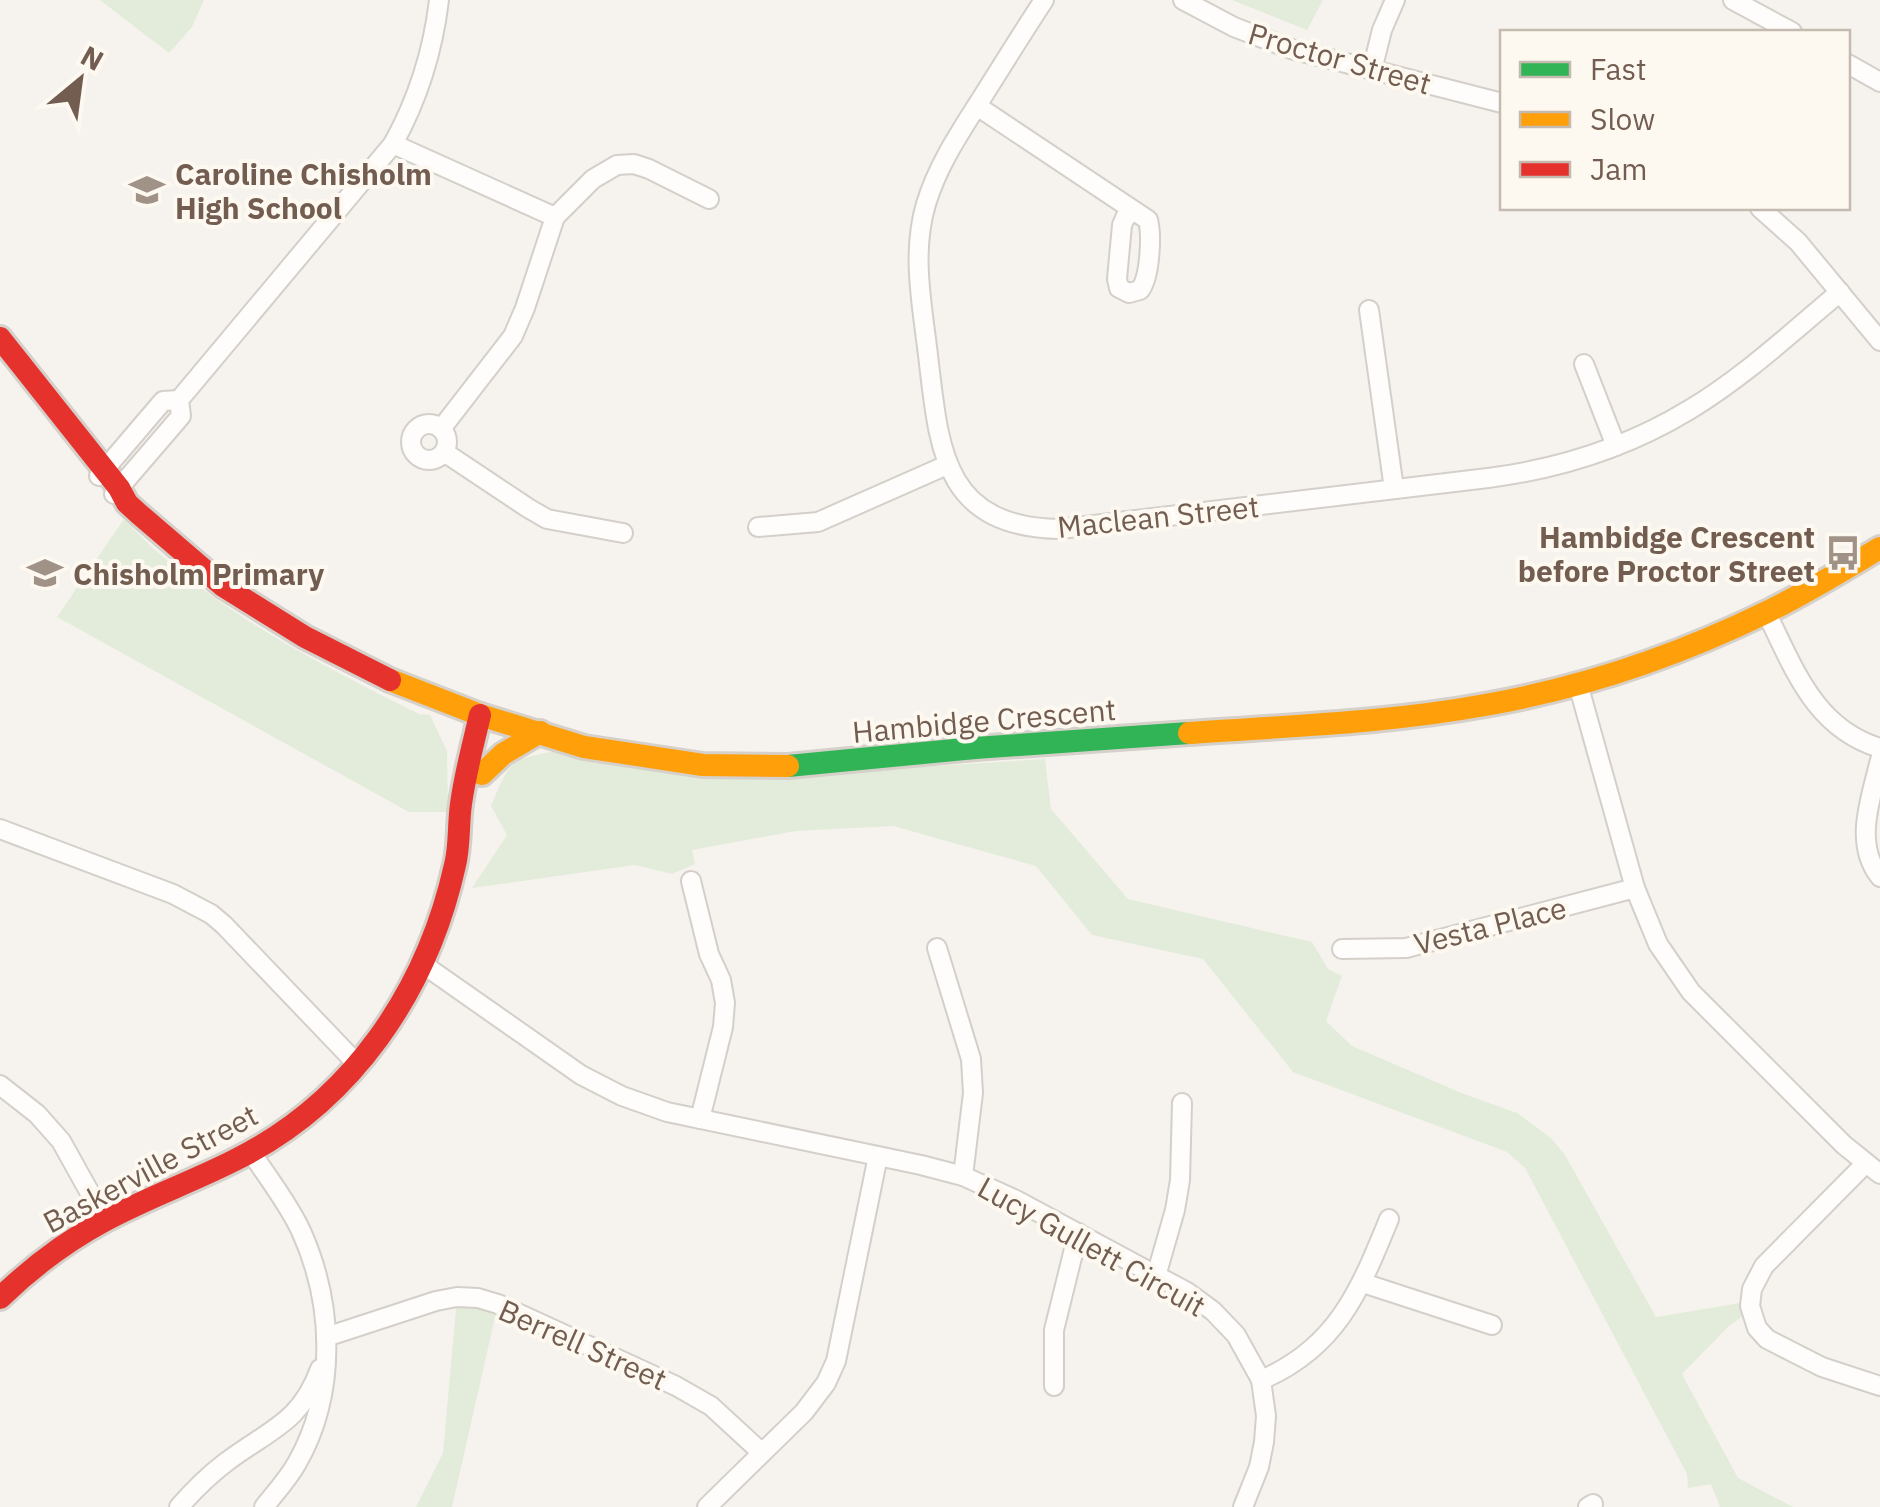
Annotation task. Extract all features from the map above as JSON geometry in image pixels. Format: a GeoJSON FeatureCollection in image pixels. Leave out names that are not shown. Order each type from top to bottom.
{"type":"FeatureCollection","features":[{"type":"Feature","properties":{"kind":"street"},"geometry":{"type":"LineString","coordinates":[[112,487],[180,416],[180,400],[393,144],[426,71],[439,0]]}},
{"type":"Feature","properties":{"kind":"street","name":"Maclean Street"},"geometry":{"type":"LineString","coordinates":[[1044,0],[936,174],[919,240],[922,308],[938,434],[954,478],[993,516],[1032,528],[1060,529],[1514,474],[1557,465],[1616,446],[1689,410],[1736,379],[1840,292]]}},
{"type":"Feature","properties":{"kind":"street","name":"Proctor Street"},"geometry":{"type":"LineString","coordinates":[[1183,0],[1234,27],[1291,49],[1500,102]]}},
{"type":"Feature","properties":{"kind":"street"},"geometry":{"type":"LineString","coordinates":[[1372,70],[1395,0]]}},
{"type":"Feature","properties":{"kind":"street"},"geometry":{"type":"LineString","coordinates":[[1733,0],[1788,30]]}},
{"type":"Feature","properties":{"kind":"street"},"geometry":{"type":"LineString","coordinates":[[1850,65],[1880,82]]}},
{"type":"Feature","properties":{"kind":"street"},"geometry":{"type":"LineString","coordinates":[[977,106],[1134,212]]}},
{"type":"Feature","properties":{"kind":"street"},"geometry":{"type":"LineString","coordinates":[[393,144],[555,217]]}},
{"type":"Feature","properties":{"kind":"street"},"geometry":{"type":"LineString","coordinates":[[441,429],[513,336],[555,217],[593,179],[617,166],[634,164],[709,199]]}},
{"type":"Feature","properties":{"kind":"street"},"geometry":{"type":"LineString","coordinates":[[1762,210],[1798,242],[1880,341]]}},
{"type":"Feature","properties":{"kind":"street"},"geometry":{"type":"LineString","coordinates":[[1369,310],[1394,489]]}},
{"type":"Feature","properties":{"kind":"street","name":"Hambidge Crescent"},"geometry":{"type":"LineString","coordinates":[[0,338],[112,487]]}},
{"type":"Feature","properties":{"kind":"street","name":"Hambidge Crescent"},"geometry":{"type":"LineString","coordinates":[[0,361],[112,487],[187,558],[223,586],[305,637],[434,699],[488,718],[584,747],[703,765],[791,766],[991,747],[1396,719],[1488,705],[1578,684],[1674,652],[1766,612],[1880,548]]}},
{"type":"Feature","properties":{"kind":"street"},"geometry":{"type":"LineString","coordinates":[[1584,364],[1616,446]]}},
{"type":"Feature","properties":{"kind":"street"},"geometry":{"type":"LineString","coordinates":[[431,424],[441,429],[447,440],[444,452],[434,460],[418,457],[410,446],[412,434],[431,424]]}},
{"type":"Feature","properties":{"kind":"street"},"geometry":{"type":"LineString","coordinates":[[444,452],[547,518],[623,533]]}},
{"type":"Feature","properties":{"kind":"street"},"geometry":{"type":"LineString","coordinates":[[758,527],[818,522],[947,466]]}},
{"type":"Feature","properties":{"kind":"street"},"geometry":{"type":"LineString","coordinates":[[1766,612],[1819,710],[1842,730],[1880,748]]}},
{"type":"Feature","properties":{"kind":"street"},"geometry":{"type":"LineString","coordinates":[[1578,684],[1636,888],[1658,944],[1691,992],[1830,1131],[1873,1168],[1764,1266],[1752,1289],[1750,1306],[1757,1328],[1767,1339],[1822,1367],[1880,1386]]}},
{"type":"Feature","properties":{"kind":"street"},"geometry":{"type":"LineString","coordinates":[[434,699],[457,731],[475,773],[540,732]]}},
{"type":"Feature","properties":{"kind":"street","name":"Baskerville Street"},"geometry":{"type":"LineString","coordinates":[[0,1298],[60,1248],[105,1220],[252,1152],[293,1125],[359,1066],[402,1005],[439,926],[488,718]]}},
{"type":"Feature","properties":{"kind":"street"},"geometry":{"type":"LineString","coordinates":[[1880,760],[1865,838],[1870,860],[1880,877]]}},
{"type":"Feature","properties":{"kind":"street"},"geometry":{"type":"LineString","coordinates":[[0,829],[173,894],[211,914],[359,1066]]}},
{"type":"Feature","properties":{"kind":"street"},"geometry":{"type":"LineString","coordinates":[[691,882],[725,1003],[723,1027],[700,1120]]}},
{"type":"Feature","properties":{"kind":"street","name":"Vesta Place"},"geometry":{"type":"LineString","coordinates":[[1342,949],[1406,948],[1636,888]]}},
{"type":"Feature","properties":{"kind":"street"},"geometry":{"type":"LineString","coordinates":[[937,948],[971,1058],[973,1094],[964,1176]]}},
{"type":"Feature","properties":{"kind":"street","name":"Lucy Gullett Circuit"},"geometry":{"type":"LineString","coordinates":[[424,965],[581,1075],[622,1096],[700,1120],[964,1176],[1187,1292],[1214,1311],[1246,1349],[1260,1380],[1266,1416],[1264,1442],[1259,1468],[1243,1507]]}},
{"type":"Feature","properties":{"kind":"street"},"geometry":{"type":"LineString","coordinates":[[0,1085],[38,1114],[60,1141],[105,1220]]}},
{"type":"Feature","properties":{"kind":"street"},"geometry":{"type":"LineString","coordinates":[[1156,1276],[1180,1180],[1182,1102]]}},
{"type":"Feature","properties":{"kind":"street"},"geometry":{"type":"LineString","coordinates":[[252,1152],[300,1229],[314,1262],[326,1343],[325,1386],[307,1440],[296,1464],[264,1507]]}},
{"type":"Feature","properties":{"kind":"street"},"geometry":{"type":"LineString","coordinates":[[708,1507],[804,1412],[826,1383],[836,1360],[878,1156]]}},
{"type":"Feature","properties":{"kind":"street"},"geometry":{"type":"LineString","coordinates":[[1260,1380],[1298,1359],[1326,1336],[1362,1283],[1388,1220]]}},
{"type":"Feature","properties":{"kind":"street"},"geometry":{"type":"LineString","coordinates":[[1054,1386],[1054,1330],[1078,1233]]}},
{"type":"Feature","properties":{"kind":"street"},"geometry":{"type":"LineString","coordinates":[[1362,1283],[1492,1325]]}},
{"type":"Feature","properties":{"kind":"street","name":"Berrell Street"},"geometry":{"type":"LineString","coordinates":[[326,1343],[436,1301],[478,1298],[676,1386],[711,1406],[762,1453]]}},
{"type":"Feature","properties":{"kind":"street"},"geometry":{"type":"LineString","coordinates":[[179,1507],[226,1463],[298,1410],[316,1381],[326,1343]]}},
{"type":"Feature","properties":{"kind":"green space"},"geometry":{"type":"Polygon","coordinates":[[[100,0],[204,0],[192,27],[169,53],[100,0]]]}},
{"type":"Feature","properties":{"kind":"green space"},"geometry":{"type":"Polygon","coordinates":[[[1232,0],[1323,0],[1307,30],[1232,0]]]}},
{"type":"Feature","properties":{"kind":"green space"},"geometry":{"type":"Polygon","coordinates":[[[124,519],[189,579],[262,629],[379,694],[419,714],[430,715],[447,751],[448,812],[409,812],[57,617],[124,519]]]}},
{"type":"Feature","properties":{"kind":"green space"},"geometry":{"type":"Polygon","coordinates":[[[556,751],[873,770],[1045,759],[1051,809],[1128,899],[1312,942],[1328,969],[1342,976],[1326,1021],[1352,1046],[1517,1113],[1551,1138],[1565,1155],[1656,1317],[1746,1302],[1746,1314],[1682,1374],[1738,1478],[1793,1507],[1720,1507],[1711,1484],[1688,1488],[1687,1474],[1525,1168],[1507,1152],[1293,1072],[1203,959],[1092,935],[1036,866],[893,826],[796,831],[692,850],[695,864],[672,874],[635,865],[472,888],[507,835],[491,806],[507,771],[519,760],[556,751]]]}},
{"type":"Feature","properties":{"kind":"green space"},"geometry":{"type":"Polygon","coordinates":[[[457,1297],[498,1304],[452,1507],[416,1507],[443,1453],[457,1297]]]}},
{"type":"Feature","properties":{"kind":"traffic: fast"},"geometry":{"type":"LineString","coordinates":[[788,766],[1189,733]]}},
{"type":"Feature","properties":{"kind":"traffic: slow"},"geometry":{"type":"LineString","coordinates":[[1189,733],[1411,716],[1558,689],[1665,656],[1734,628],[1880,548]]}},
{"type":"Feature","properties":{"kind":"traffic: slow"},"geometry":{"type":"LineString","coordinates":[[390,680],[480,715],[584,747],[703,765],[788,766]]}},
{"type":"Feature","properties":{"kind":"traffic: slow"},"geometry":{"type":"LineString","coordinates":[[482,774],[503,754],[540,732]]}},
{"type":"Feature","properties":{"kind":"traffic: jam"},"geometry":{"type":"LineString","coordinates":[[0,338],[139,514],[223,586],[305,637],[390,680]]}},
{"type":"Feature","properties":{"kind":"traffic: jam"},"geometry":{"type":"LineString","coordinates":[[0,1298],[49,1256],[90,1229],[277,1136],[349,1074],[404,998],[442,911],[457,857],[463,793],[480,715]]}},
{"type":"Feature","properties":{"kind":"place","name":"Caroline Chisholm High School"},"geometry":{"type":"Point","coordinates":[147,190]}},
{"type":"Feature","properties":{"kind":"place","name":"Hambidge Crescent before Proctor Street"},"geometry":{"type":"Point","coordinates":[1843,553]}},
{"type":"Feature","properties":{"kind":"place","name":"Chisholm Primary"},"geometry":{"type":"Point","coordinates":[45,573]}}]}
